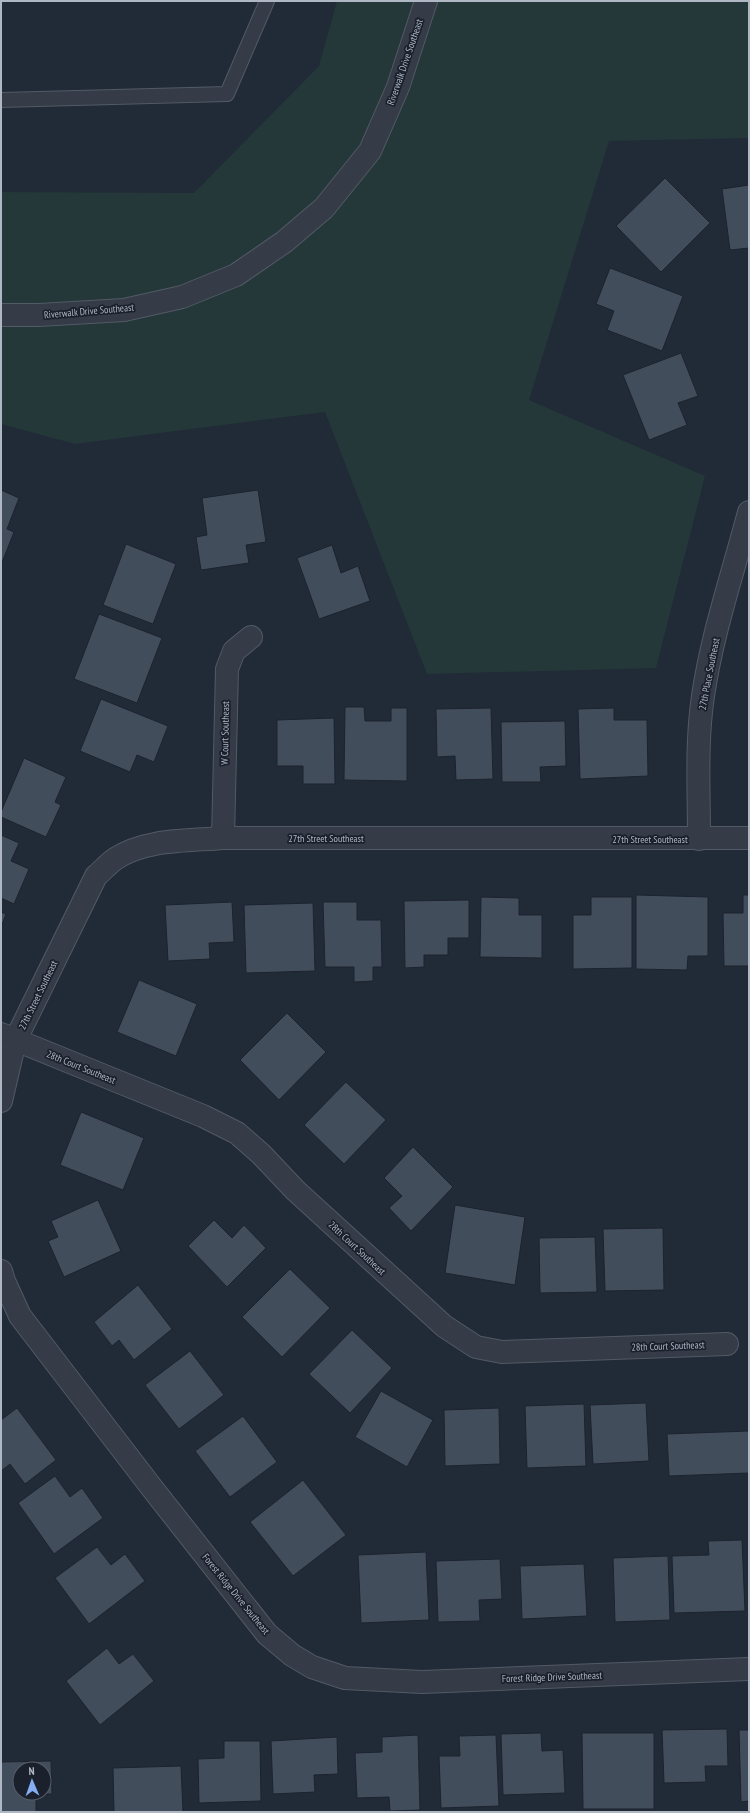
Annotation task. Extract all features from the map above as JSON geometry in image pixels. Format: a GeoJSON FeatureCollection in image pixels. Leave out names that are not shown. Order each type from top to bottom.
{"type":"FeatureCollection","features":[{"type":"Feature","properties":{"kind":"street","name":"Riverwalk Drive Southeast"},"geometry":{"type":"LineString","coordinates":[[1,315],[39,315],[124,310],[182,297],[236,275],[284,242],[324,208],[370,151],[398,87],[426,1]]}},
{"type":"Feature","properties":{"kind":"street","name":"27th Place Southeast"},"geometry":{"type":"LineString","coordinates":[[699,839],[699,743],[703,694],[721,615],[749,512]]}},
{"type":"Feature","properties":{"kind":"street","name":"W Court Southeast"},"geometry":{"type":"LineString","coordinates":[[223,838],[227,669],[234,651],[250,637]]}},
{"type":"Feature","properties":{"kind":"street","name":"27th Street Southeast"},"geometry":{"type":"LineString","coordinates":[[8,1038],[96,876],[114,860],[133,850],[157,844],[223,838],[749,838]]}},
{"type":"Feature","properties":{"kind":"street"},"geometry":{"type":"LineString","coordinates":[[1,1101],[8,1038]]}},
{"type":"Feature","properties":{"kind":"street","name":"28th Court Southeast"},"geometry":{"type":"LineString","coordinates":[[8,1038],[203,1116],[237,1133],[262,1154],[294,1190],[423,1308],[444,1326],[476,1347],[502,1352],[727,1344]]}},
{"type":"Feature","properties":{"kind":"street","name":"Forest Ridge Drive Southeast"},"geometry":{"type":"LineString","coordinates":[[1,1271],[20,1316],[157,1494],[267,1634],[292,1655],[312,1667],[345,1678],[422,1682],[749,1669]]}},
{"type":"Feature","properties":{"kind":"lane"},"geometry":{"type":"LineString","coordinates":[[1,100],[227,94],[267,1]]}},
{"type":"Feature","properties":{"kind":"shaded area"},"geometry":{"type":"Polygon","coordinates":[[[337,1],[749,1],[749,138],[609,141],[529,400],[705,476],[656,668],[427,674],[325,412],[75,444],[1,424],[1,192],[194,193],[319,66],[337,1]]]}},
{"type":"Feature","properties":{"kind":"building"},"geometry":{"type":"Polygon","coordinates":[[[665,178],[710,223],[661,272],[616,226],[665,178]]]}},
{"type":"Feature","properties":{"kind":"building"},"geometry":{"type":"Polygon","coordinates":[[[749,185],[749,248],[730,250],[722,189],[749,185]]]}},
{"type":"Feature","properties":{"kind":"building"},"geometry":{"type":"Polygon","coordinates":[[[610,268],[683,296],[662,351],[607,330],[614,311],[596,304],[610,268]]]}},
{"type":"Feature","properties":{"kind":"building"},"geometry":{"type":"Polygon","coordinates":[[[681,353],[698,396],[678,403],[687,425],[649,440],[623,375],[681,353]]]}},
{"type":"Feature","properties":{"kind":"building"},"geometry":{"type":"Polygon","coordinates":[[[1,490],[19,498],[7,529],[14,532],[1,565],[1,490]]]}},
{"type":"Feature","properties":{"kind":"building"},"geometry":{"type":"Polygon","coordinates":[[[258,490],[266,542],[246,545],[249,563],[201,570],[196,537],[207,535],[202,498],[258,490]]]}},
{"type":"Feature","properties":{"kind":"building"},"geometry":{"type":"Polygon","coordinates":[[[126,544],[176,564],[153,624],[103,605],[126,544]]]}},
{"type":"Feature","properties":{"kind":"building"},"geometry":{"type":"Polygon","coordinates":[[[332,545],[341,573],[358,566],[370,601],[319,619],[297,558],[332,545]]]}},
{"type":"Feature","properties":{"kind":"building"},"geometry":{"type":"Polygon","coordinates":[[[99,614],[162,638],[137,703],[74,679],[99,614]]]}},
{"type":"Feature","properties":{"kind":"building"},"geometry":{"type":"Polygon","coordinates":[[[101,699],[168,726],[154,762],[137,755],[130,772],[80,751],[101,699]]]}},
{"type":"Feature","properties":{"kind":"building"},"geometry":{"type":"Polygon","coordinates":[[[345,707],[364,707],[365,721],[391,721],[391,708],[407,708],[407,781],[344,780],[345,707]]]}},
{"type":"Feature","properties":{"kind":"building"},"geometry":{"type":"Polygon","coordinates":[[[491,708],[493,779],[456,780],[455,756],[437,757],[436,709],[491,708]]]}},
{"type":"Feature","properties":{"kind":"building"},"geometry":{"type":"Polygon","coordinates":[[[614,708],[614,720],[647,720],[648,776],[580,779],[578,709],[614,708]]]}},
{"type":"Feature","properties":{"kind":"building"},"geometry":{"type":"Polygon","coordinates":[[[334,718],[335,784],[303,784],[303,766],[277,766],[277,720],[334,718]]]}},
{"type":"Feature","properties":{"kind":"building"},"geometry":{"type":"Polygon","coordinates":[[[565,721],[566,766],[540,767],[541,782],[502,782],[501,722],[565,721]]]}},
{"type":"Feature","properties":{"kind":"building"},"geometry":{"type":"Polygon","coordinates":[[[24,758],[66,777],[55,802],[61,805],[46,837],[1,817],[1,812],[24,758]]]}},
{"type":"Feature","properties":{"kind":"building"},"geometry":{"type":"Polygon","coordinates":[[[1,835],[19,843],[11,861],[29,869],[14,904],[1,898],[1,835]]]}},
{"type":"Feature","properties":{"kind":"building"},"geometry":{"type":"Polygon","coordinates":[[[636,895],[708,897],[708,956],[688,956],[687,970],[636,969],[636,895]]]}},
{"type":"Feature","properties":{"kind":"building"},"geometry":{"type":"Polygon","coordinates":[[[743,895],[749,895],[749,966],[724,966],[723,913],[743,913],[743,895]]]}},
{"type":"Feature","properties":{"kind":"building"},"geometry":{"type":"Polygon","coordinates":[[[481,897],[519,898],[519,915],[542,915],[542,958],[480,957],[481,897]]]}},
{"type":"Feature","properties":{"kind":"building"},"geometry":{"type":"Polygon","coordinates":[[[591,897],[632,897],[632,968],[573,969],[573,915],[591,915],[591,897]]]}},
{"type":"Feature","properties":{"kind":"building"},"geometry":{"type":"Polygon","coordinates":[[[469,900],[469,938],[448,938],[448,955],[424,955],[424,967],[405,968],[404,901],[469,900]]]}},
{"type":"Feature","properties":{"kind":"building"},"geometry":{"type":"Polygon","coordinates":[[[232,902],[234,942],[209,943],[210,959],[168,961],[165,905],[232,902]]]}},
{"type":"Feature","properties":{"kind":"building"},"geometry":{"type":"Polygon","coordinates":[[[323,902],[357,902],[357,920],[381,920],[382,967],[373,967],[373,981],[354,982],[354,967],[325,967],[323,902]]]}},
{"type":"Feature","properties":{"kind":"building"},"geometry":{"type":"Polygon","coordinates":[[[313,903],[315,971],[246,973],[244,905],[313,903]]]}},
{"type":"Feature","properties":{"kind":"building"},"geometry":{"type":"Polygon","coordinates":[[[1,912],[6,914],[1,927],[1,912]]]}},
{"type":"Feature","properties":{"kind":"building"},"geometry":{"type":"Polygon","coordinates":[[[139,980],[197,1004],[176,1056],[117,1032],[139,980]]]}},
{"type":"Feature","properties":{"kind":"building"},"geometry":{"type":"Polygon","coordinates":[[[287,1013],[326,1052],[279,1100],[240,1060],[287,1013]]]}},
{"type":"Feature","properties":{"kind":"building"},"geometry":{"type":"Polygon","coordinates":[[[346,1082],[386,1120],[344,1164],[304,1125],[346,1082]]]}},
{"type":"Feature","properties":{"kind":"building"},"geometry":{"type":"Polygon","coordinates":[[[81,1112],[144,1138],[123,1190],[60,1165],[81,1112]]]}},
{"type":"Feature","properties":{"kind":"building"},"geometry":{"type":"Polygon","coordinates":[[[413,1147],[453,1187],[411,1231],[389,1208],[402,1196],[384,1178],[413,1147]]]}},
{"type":"Feature","properties":{"kind":"building"},"geometry":{"type":"Polygon","coordinates":[[[98,1200],[121,1251],[64,1277],[48,1241],[58,1237],[51,1221],[98,1200]]]}},
{"type":"Feature","properties":{"kind":"building"},"geometry":{"type":"Polygon","coordinates":[[[455,1205],[525,1217],[515,1285],[445,1273],[455,1205]]]}},
{"type":"Feature","properties":{"kind":"building"},"geometry":{"type":"Polygon","coordinates":[[[214,1220],[232,1238],[244,1225],[266,1248],[227,1287],[188,1246],[214,1220]]]}},
{"type":"Feature","properties":{"kind":"building"},"geometry":{"type":"Polygon","coordinates":[[[663,1228],[664,1290],[605,1291],[603,1229],[663,1228]]]}},
{"type":"Feature","properties":{"kind":"building"},"geometry":{"type":"Polygon","coordinates":[[[595,1237],[597,1292],[540,1293],[539,1238],[595,1237]]]}},
{"type":"Feature","properties":{"kind":"building"},"geometry":{"type":"Polygon","coordinates":[[[290,1269],[330,1308],[282,1357],[242,1317],[290,1269]]]}},
{"type":"Feature","properties":{"kind":"building"},"geometry":{"type":"Polygon","coordinates":[[[138,1285],[172,1329],[134,1360],[119,1340],[112,1346],[94,1322],[138,1285]]]}},
{"type":"Feature","properties":{"kind":"building"},"geometry":{"type":"Polygon","coordinates":[[[352,1330],[392,1368],[350,1413],[309,1374],[352,1330]]]}},
{"type":"Feature","properties":{"kind":"building"},"geometry":{"type":"Polygon","coordinates":[[[190,1351],[224,1395],[179,1429],[145,1385],[190,1351]]]}},
{"type":"Feature","properties":{"kind":"building"},"geometry":{"type":"Polygon","coordinates":[[[381,1391],[433,1420],[407,1467],[355,1437],[381,1391]]]}},
{"type":"Feature","properties":{"kind":"building"},"geometry":{"type":"Polygon","coordinates":[[[646,1403],[649,1461],[593,1464],[590,1405],[646,1403]]]}},
{"type":"Feature","properties":{"kind":"building"},"geometry":{"type":"Polygon","coordinates":[[[584,1404],[586,1466],[527,1468],[525,1406],[584,1404]]]}},
{"type":"Feature","properties":{"kind":"building"},"geometry":{"type":"Polygon","coordinates":[[[17,1408],[56,1460],[25,1484],[10,1464],[1,1471],[1,1420],[17,1408]]]}},
{"type":"Feature","properties":{"kind":"building"},"geometry":{"type":"Polygon","coordinates":[[[499,1408],[500,1464],[445,1466],[444,1410],[499,1408]]]}},
{"type":"Feature","properties":{"kind":"building"},"geometry":{"type":"Polygon","coordinates":[[[243,1416],[277,1462],[230,1497],[195,1451],[243,1416]]]}},
{"type":"Feature","properties":{"kind":"building"},"geometry":{"type":"Polygon","coordinates":[[[749,1431],[749,1473],[669,1476],[667,1434],[749,1431]]]}},
{"type":"Feature","properties":{"kind":"building"},"geometry":{"type":"Polygon","coordinates":[[[55,1476],[70,1497],[82,1488],[103,1518],[54,1554],[18,1503],[55,1476]]]}},
{"type":"Feature","properties":{"kind":"building"},"geometry":{"type":"Polygon","coordinates":[[[303,1480],[346,1535],[293,1576],[250,1522],[303,1480]]]}},
{"type":"Feature","properties":{"kind":"building"},"geometry":{"type":"Polygon","coordinates":[[[742,1540],[745,1611],[674,1613],[672,1556],[709,1555],[708,1541],[742,1540]]]}},
{"type":"Feature","properties":{"kind":"building"},"geometry":{"type":"Polygon","coordinates":[[[97,1547],[111,1565],[125,1554],[145,1581],[89,1624],[55,1578],[97,1547]]]}},
{"type":"Feature","properties":{"kind":"building"},"geometry":{"type":"Polygon","coordinates":[[[426,1552],[429,1620],[361,1623],[358,1555],[426,1552]]]}},
{"type":"Feature","properties":{"kind":"building"},"geometry":{"type":"Polygon","coordinates":[[[668,1556],[670,1620],[615,1622],[613,1558],[668,1556]]]}},
{"type":"Feature","properties":{"kind":"building"},"geometry":{"type":"Polygon","coordinates":[[[500,1559],[502,1599],[479,1600],[480,1621],[438,1622],[436,1561],[500,1559]]]}},
{"type":"Feature","properties":{"kind":"building"},"geometry":{"type":"Polygon","coordinates":[[[584,1564],[587,1616],[522,1619],[520,1566],[584,1564]]]}},
{"type":"Feature","properties":{"kind":"building"},"geometry":{"type":"Polygon","coordinates":[[[107,1648],[119,1664],[133,1654],[154,1681],[100,1725],[66,1681],[107,1648]]]}},
{"type":"Feature","properties":{"kind":"building"},"geometry":{"type":"Polygon","coordinates":[[[727,1729],[728,1766],[705,1766],[706,1782],[664,1783],[662,1730],[727,1729]]]}},
{"type":"Feature","properties":{"kind":"building"},"geometry":{"type":"Polygon","coordinates":[[[739,1730],[749,1730],[749,1801],[741,1802],[739,1730]]]}},
{"type":"Feature","properties":{"kind":"building"},"geometry":{"type":"Polygon","coordinates":[[[541,1733],[542,1751],[563,1750],[565,1793],[503,1795],[501,1734],[541,1733]]]}},
{"type":"Feature","properties":{"kind":"building"},"geometry":{"type":"Polygon","coordinates":[[[582,1733],[654,1733],[654,1809],[583,1809],[582,1733]]]}},
{"type":"Feature","properties":{"kind":"building"},"geometry":{"type":"Polygon","coordinates":[[[418,1735],[420,1810],[390,1811],[389,1797],[357,1798],[355,1753],[382,1752],[382,1737],[418,1735]]]}},
{"type":"Feature","properties":{"kind":"building"},"geometry":{"type":"Polygon","coordinates":[[[496,1735],[499,1806],[441,1808],[439,1756],[460,1756],[459,1736],[496,1735]]]}},
{"type":"Feature","properties":{"kind":"building"},"geometry":{"type":"Polygon","coordinates":[[[337,1737],[338,1774],[314,1775],[315,1792],[273,1794],[271,1741],[337,1737]]]}},
{"type":"Feature","properties":{"kind":"building"},"geometry":{"type":"Polygon","coordinates":[[[224,1741],[260,1741],[261,1801],[199,1803],[198,1759],[224,1758],[224,1741]]]}},
{"type":"Feature","properties":{"kind":"building"},"geometry":{"type":"Polygon","coordinates":[[[1,1762],[12,1762],[12,1801],[36,1801],[36,1812],[1,1812],[1,1762]]]}},
{"type":"Feature","properties":{"kind":"building"},"geometry":{"type":"Polygon","coordinates":[[[181,1766],[183,1812],[114,1812],[113,1768],[181,1766]]]}}]}
